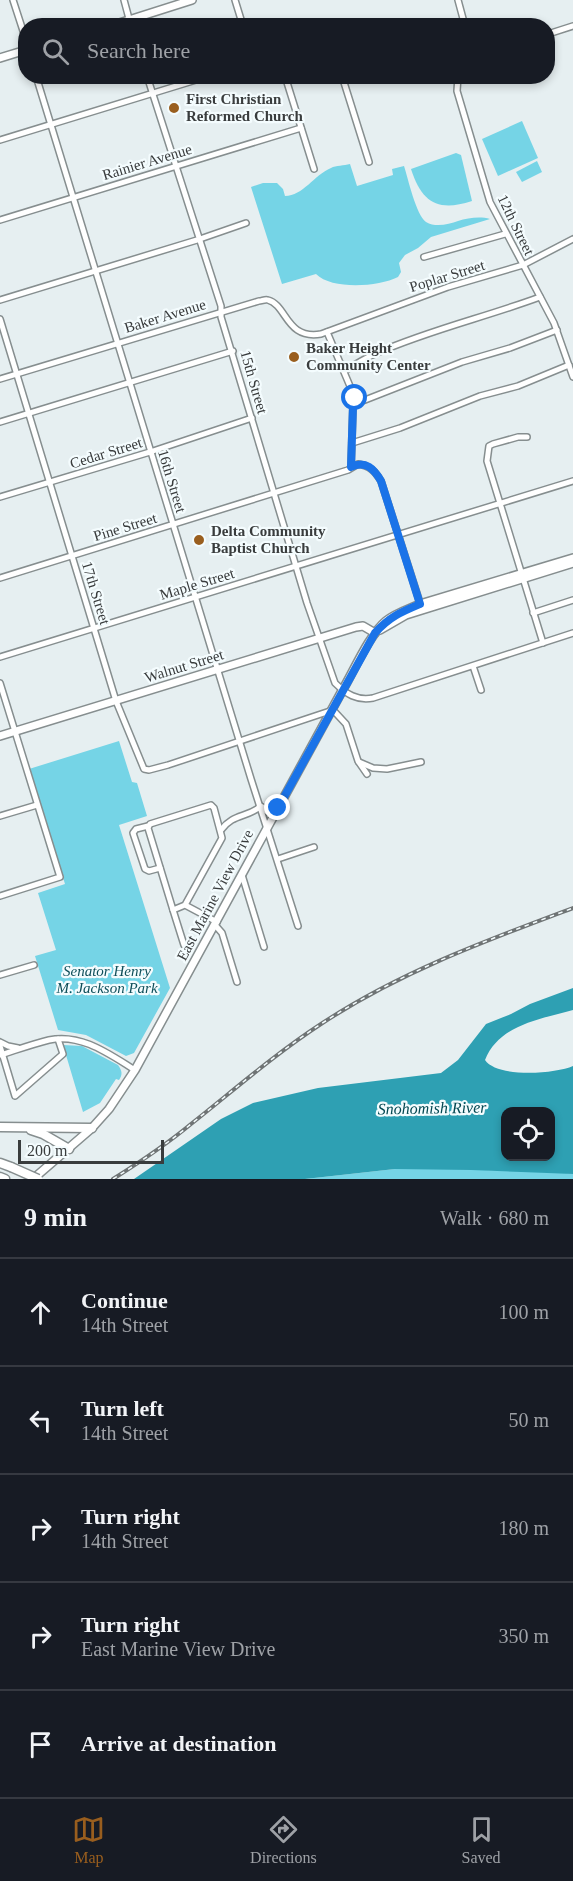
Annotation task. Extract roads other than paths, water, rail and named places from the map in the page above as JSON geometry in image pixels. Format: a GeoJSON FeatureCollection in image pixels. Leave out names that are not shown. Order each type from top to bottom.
{"type":"FeatureCollection","features":[{"type":"Feature","properties":{"kind":"highway"},"geometry":{"type":"LineString","coordinates":[[0,1127],[92,1128]]}},
{"type":"Feature","properties":{"kind":"highway"},"geometry":{"type":"LineString","coordinates":[[22,1128],[43,1134],[69,1149]]}},
{"type":"Feature","properties":{"kind":"highway"},"geometry":{"type":"LineString","coordinates":[[0,1163],[39,1179]]}},
{"type":"Feature","properties":{"kind":"highway"},"geometry":{"type":"LineString","coordinates":[[0,1177],[5,1179]]}},
{"type":"Feature","properties":{"kind":"main road"},"geometry":{"type":"LineString","coordinates":[[144,18],[192,0]]}},
{"type":"Feature","properties":{"kind":"main road"},"geometry":{"type":"LineString","coordinates":[[0,58],[18,52]]}},
{"type":"Feature","properties":{"kind":"main road","name":"East Marine View Drive"},"geometry":{"type":"LineString","coordinates":[[33,1179],[92,1128],[109,1109],[135,1070],[375,633],[393,616],[573,558]]}},
{"type":"Feature","properties":{"kind":"main road","name":"East Marine View Drive"},"geometry":{"type":"LineString","coordinates":[[522,576],[573,563]]}},
{"type":"Feature","properties":{"kind":"main road","name":"Walnut Street"},"geometry":{"type":"LineString","coordinates":[[0,736],[319,638],[363,626],[375,633]]}},
{"type":"Feature","properties":{"kind":"main road"},"geometry":{"type":"LineString","coordinates":[[260,807],[268,811],[278,808]]}},
{"type":"Feature","properties":{"kind":"street"},"geometry":{"type":"LineString","coordinates":[[13,0],[19,18]]}},
{"type":"Feature","properties":{"kind":"street"},"geometry":{"type":"LineString","coordinates":[[124,0],[129,18]]}},
{"type":"Feature","properties":{"kind":"street"},"geometry":{"type":"LineString","coordinates":[[235,0],[241,18]]}},
{"type":"Feature","properties":{"kind":"street"},"geometry":{"type":"LineString","coordinates":[[458,0],[463,18]]}},
{"type":"Feature","properties":{"kind":"street"},"geometry":{"type":"LineString","coordinates":[[555,32],[573,26]]}},
{"type":"Feature","properties":{"kind":"street","name":"16th Street"},"geometry":{"type":"LineString","coordinates":[[38,84],[239,741],[298,926]]}},
{"type":"Feature","properties":{"kind":"street","name":"15th Street"},"geometry":{"type":"LineString","coordinates":[[150,84],[221,306],[221,317],[330,674],[342,691]]}},
{"type":"Feature","properties":{"kind":"street"},"geometry":{"type":"LineString","coordinates":[[0,140],[184,84]]}},
{"type":"Feature","properties":{"kind":"street"},"geometry":{"type":"LineString","coordinates":[[287,84],[314,169]]}},
{"type":"Feature","properties":{"kind":"street"},"geometry":{"type":"LineString","coordinates":[[345,84],[369,162]]}},
{"type":"Feature","properties":{"kind":"street","name":"12th Street"},"geometry":{"type":"LineString","coordinates":[[457,84],[457,91],[490,202],[557,330],[573,377]]}},
{"type":"Feature","properties":{"kind":"street","name":"Rainier Avenue"},"geometry":{"type":"LineString","coordinates":[[0,220],[301,128]]}},
{"type":"Feature","properties":{"kind":"street"},"geometry":{"type":"LineString","coordinates":[[0,300],[246,223]]}},
{"type":"Feature","properties":{"kind":"street"},"geometry":{"type":"LineString","coordinates":[[424,257],[506,234]]}},
{"type":"Feature","properties":{"kind":"street","name":"Poplar Street"},"geometry":{"type":"LineString","coordinates":[[327,332],[448,287],[523,265],[573,239]]}},
{"type":"Feature","properties":{"kind":"street"},"geometry":{"type":"LineString","coordinates":[[344,371],[376,354],[540,297]]}},
{"type":"Feature","properties":{"kind":"street","name":"Baker Avenue"},"geometry":{"type":"LineString","coordinates":[[0,379],[258,301],[268,300],[300,332],[315,335],[327,332]]}},
{"type":"Feature","properties":{"kind":"street","name":"17th Street"},"geometry":{"type":"LineString","coordinates":[[0,320],[116,701],[144,769],[149,770],[239,741]]}},
{"type":"Feature","properties":{"kind":"street"},"geometry":{"type":"LineString","coordinates":[[355,398],[360,401],[366,400],[462,362],[510,348],[557,330]]}},
{"type":"Feature","properties":{"kind":"street"},"geometry":{"type":"LineString","coordinates":[[327,332],[355,398],[351,467]]}},
{"type":"Feature","properties":{"kind":"street"},"geometry":{"type":"LineString","coordinates":[[0,422],[233,351]]}},
{"type":"Feature","properties":{"kind":"street"},"geometry":{"type":"LineString","coordinates":[[352,443],[400,428],[480,396],[518,386],[569,365]]}},
{"type":"Feature","properties":{"kind":"street","name":"Cedar Street"},"geometry":{"type":"LineString","coordinates":[[0,497],[150,452],[252,418]]}},
{"type":"Feature","properties":{"kind":"street"},"geometry":{"type":"LineString","coordinates":[[527,437],[518,437],[489,447],[487,461],[543,643]]}},
{"type":"Feature","properties":{"kind":"street","name":"Pine Street"},"geometry":{"type":"LineString","coordinates":[[0,578],[348,470],[358,464],[370,466],[376,472],[399,535]]}},
{"type":"Feature","properties":{"kind":"street","name":"Maple Street"},"geometry":{"type":"LineString","coordinates":[[0,657],[573,481]]}},
{"type":"Feature","properties":{"kind":"street"},"geometry":{"type":"LineString","coordinates":[[399,535],[421,607]]}},
{"type":"Feature","properties":{"kind":"street"},"geometry":{"type":"LineString","coordinates":[[533,613],[573,600]]}},
{"type":"Feature","properties":{"kind":"street"},"geometry":{"type":"LineString","coordinates":[[342,691],[352,697],[367,699],[573,633]]}},
{"type":"Feature","properties":{"kind":"street"},"geometry":{"type":"LineString","coordinates":[[473,666],[481,690]]}},
{"type":"Feature","properties":{"kind":"street"},"geometry":{"type":"LineString","coordinates":[[0,682],[60,878],[0,896]]}},
{"type":"Feature","properties":{"kind":"street"},"geometry":{"type":"LineString","coordinates":[[239,741],[333,710],[346,724],[358,761],[368,774]]}},
{"type":"Feature","properties":{"kind":"street"},"geometry":{"type":"LineString","coordinates":[[358,761],[373,768],[387,769],[421,762]]}},
{"type":"Feature","properties":{"kind":"street"},"geometry":{"type":"LineString","coordinates":[[0,816],[37,805]]}},
{"type":"Feature","properties":{"kind":"street"},"geometry":{"type":"LineString","coordinates":[[160,868],[148,871],[145,869],[133,833],[136,828],[211,805],[214,808],[222,838],[185,905],[173,910]]}},
{"type":"Feature","properties":{"kind":"street"},"geometry":{"type":"LineString","coordinates":[[221,830],[227,821],[260,807]]}},
{"type":"Feature","properties":{"kind":"street"},"geometry":{"type":"LineString","coordinates":[[148,826],[184,945]]}},
{"type":"Feature","properties":{"kind":"street"},"geometry":{"type":"LineString","coordinates":[[278,859],[314,847]]}},
{"type":"Feature","properties":{"kind":"street"},"geometry":{"type":"LineString","coordinates":[[242,875],[264,947]]}},
{"type":"Feature","properties":{"kind":"street"},"geometry":{"type":"LineString","coordinates":[[185,905],[216,923],[222,933],[237,982]]}},
{"type":"Feature","properties":{"kind":"street"},"geometry":{"type":"LineString","coordinates":[[0,975],[34,965]]}},
{"type":"Feature","properties":{"kind":"street"},"geometry":{"type":"LineString","coordinates":[[1,1055],[58,1039],[72,1039],[95,1046],[135,1070]]}},
{"type":"Feature","properties":{"kind":"street"},"geometry":{"type":"LineString","coordinates":[[22,1048],[0,1044],[1,1055],[15,1096],[63,1054],[58,1039]]}},
{"type":"Feature","properties":{"kind":"water","name":"Snohomish River"},"geometry":{"type":"Polygon","coordinates":[[[573,988],[573,1010],[522,1025],[510,1031],[491,1048],[485,1060],[491,1066],[501,1070],[527,1073],[553,1071],[573,1066],[573,1174],[395,1169],[305,1179],[134,1179],[221,1119],[253,1103],[318,1088],[441,1073],[458,1060],[486,1024],[530,1004],[573,988]]]}},
{"type":"Feature","properties":{"kind":"railway"},"geometry":{"type":"LineString","coordinates":[[113,1179],[172,1139],[287,1048],[351,1005],[444,959],[573,908]]}},
{"type":"Feature","properties":{"kind":"place","name":"First Christian Reformed Church"},"geometry":{"type":"Point","coordinates":[174,108]}},
{"type":"Feature","properties":{"kind":"place","name":"Baker Height Community Center"},"geometry":{"type":"Point","coordinates":[294,357]}},
{"type":"Feature","properties":{"kind":"place","name":"Delta Community Baptist Church"},"geometry":{"type":"Point","coordinates":[199,540]}},
{"type":"Feature","properties":{"kind":"park label","name":"Senator Henry M. Jackson Park"},"geometry":{"type":"Point","coordinates":[107,980]}}]}
